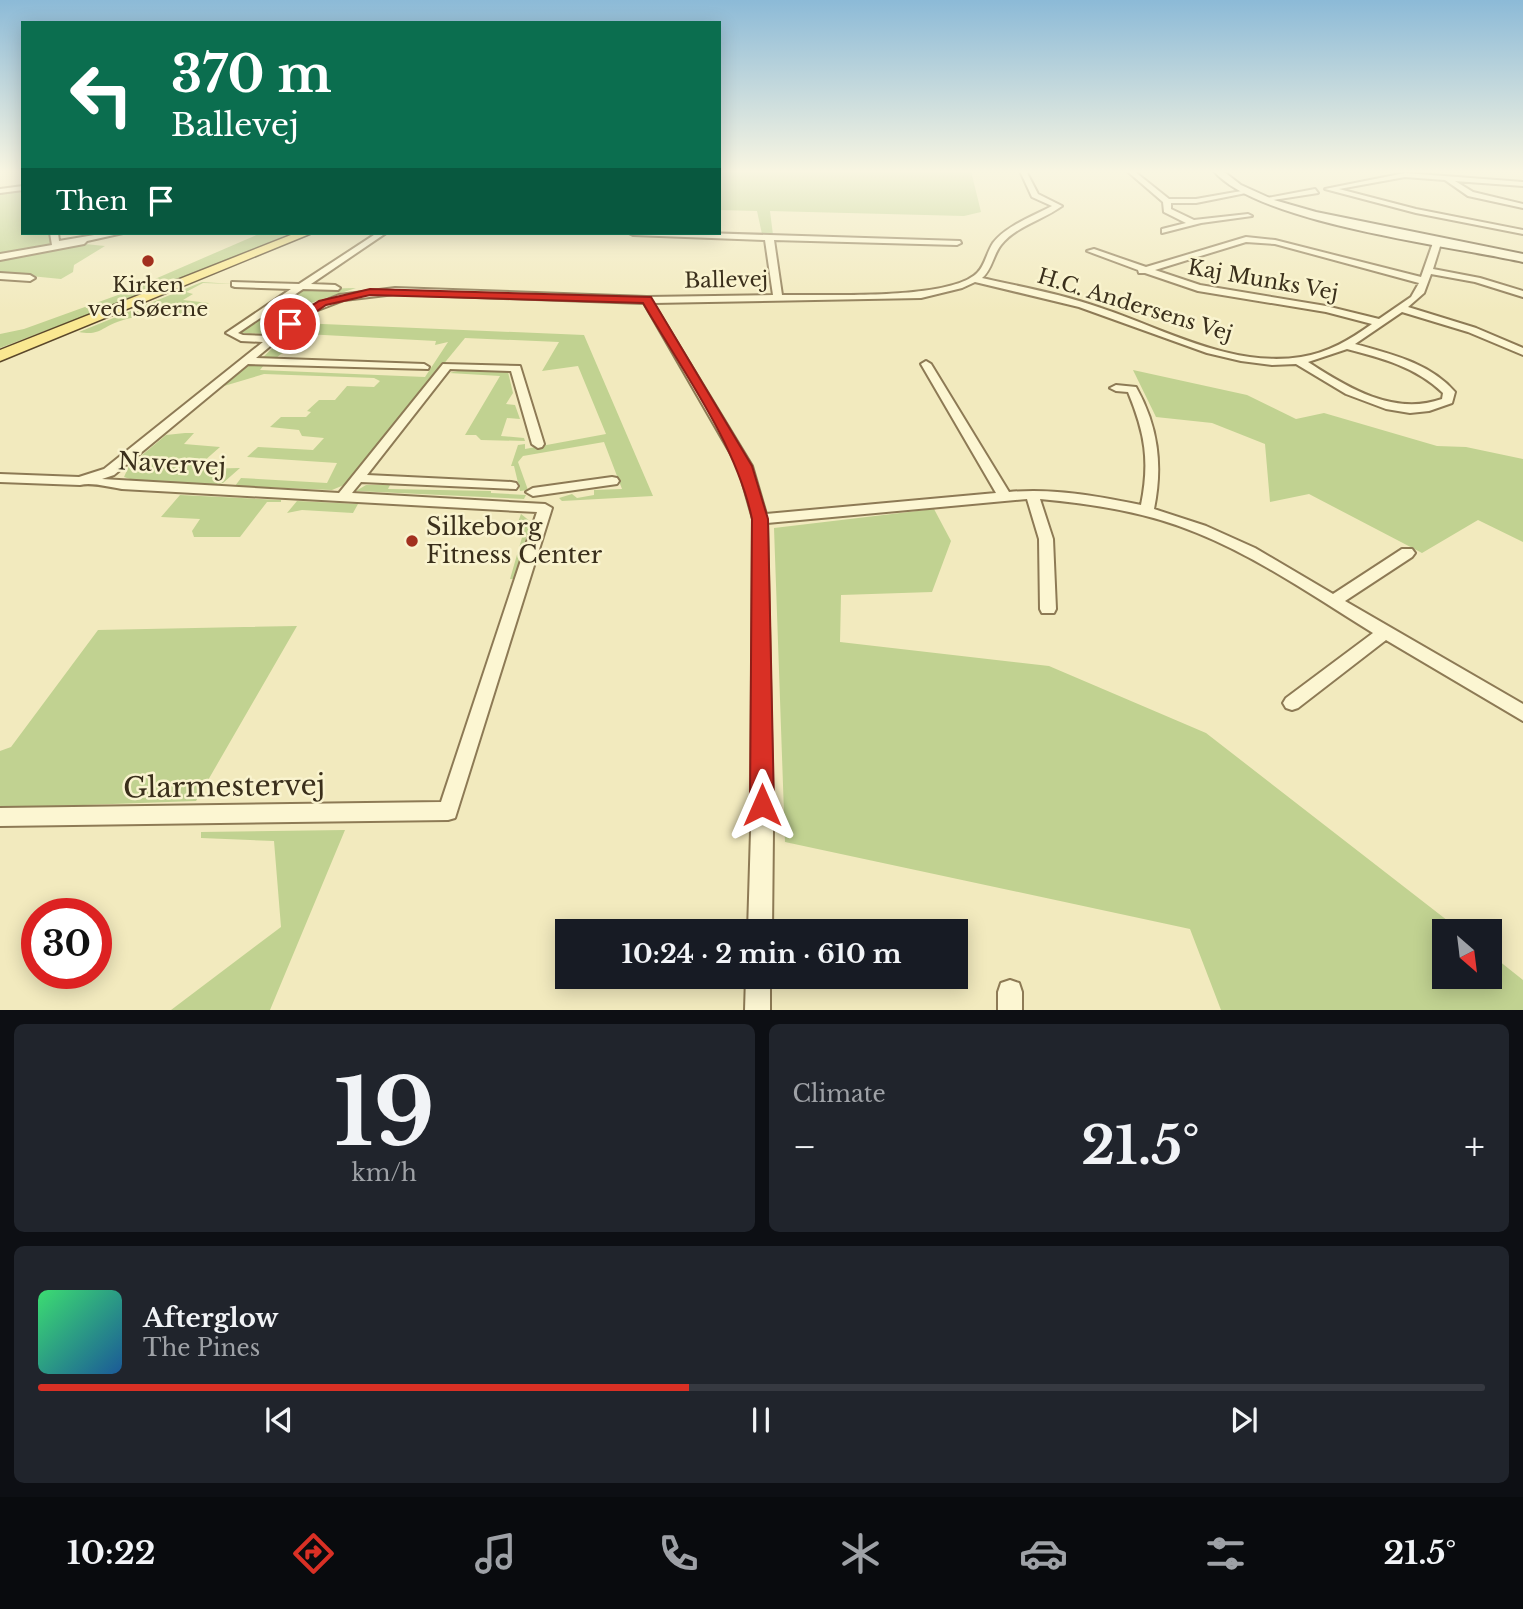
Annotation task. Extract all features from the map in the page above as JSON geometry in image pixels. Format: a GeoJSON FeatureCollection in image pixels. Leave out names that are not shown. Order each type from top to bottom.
{"type":"FeatureCollection","features":[{"type":"Feature","properties":{"kind":"main road"},"geometry":{"type":"LineString","coordinates":[[0,356],[301,235]]}},
{"type":"Feature","properties":{"kind":"street"},"geometry":{"type":"LineString","coordinates":[[974,279],[982,274],[997,244],[1012,231],[1036,218]]}},
{"type":"Feature","properties":{"kind":"street"},"geometry":{"type":"LineString","coordinates":[[1184,218],[1193,223]]}},
{"type":"Feature","properties":{"kind":"street"},"geometry":{"type":"LineString","coordinates":[[1165,231],[1193,223],[1231,218]]}},
{"type":"Feature","properties":{"kind":"street"},"geometry":{"type":"LineString","coordinates":[[1329,218],[1523,258]]}},
{"type":"Feature","properties":{"kind":"street"},"geometry":{"type":"LineString","coordinates":[[1452,218],[1523,232]]}},
{"type":"Feature","properties":{"kind":"street"},"geometry":{"type":"LineString","coordinates":[[54,235],[55,244],[107,235]]}},
{"type":"Feature","properties":{"kind":"street"},"geometry":{"type":"LineString","coordinates":[[272,339],[241,338],[231,333],[379,235]]}},
{"type":"Feature","properties":{"kind":"street"},"geometry":{"type":"LineString","coordinates":[[701,235],[957,243]]}},
{"type":"Feature","properties":{"kind":"street"},"geometry":{"type":"LineString","coordinates":[[769,237],[778,298]]}},
{"type":"Feature","properties":{"kind":"street","name":"Kaj Munks Vej"},"geometry":{"type":"LineString","coordinates":[[1142,271],[1246,239],[1275,242],[1426,275],[1477,280],[1523,294]]}},
{"type":"Feature","properties":{"kind":"street","name":"H.C. Andersens Vej"},"geometry":{"type":"LineString","coordinates":[[974,279],[1096,309],[1171,340],[1219,354],[1298,360],[1331,353],[1414,299],[1438,240]]}},
{"type":"Feature","properties":{"kind":"street"},"geometry":{"type":"LineString","coordinates":[[0,257],[84,242]]}},
{"type":"Feature","properties":{"kind":"street","name":"Kaj Munks Vej"},"geometry":{"type":"LineString","coordinates":[[1091,251],[1142,271],[1198,288],[1326,309],[1378,322]]}},
{"type":"Feature","properties":{"kind":"street"},"geometry":{"type":"LineString","coordinates":[[0,276],[30,278]]}},
{"type":"Feature","properties":{"kind":"street","name":"Ballevej"},"geometry":{"type":"LineString","coordinates":[[93,479],[127,460],[272,339],[323,303],[370,292],[647,300],[908,296],[942,291],[974,279]]}},
{"type":"Feature","properties":{"kind":"street"},"geometry":{"type":"LineString","coordinates":[[235,284],[335,288]]}},
{"type":"Feature","properties":{"kind":"street"},"geometry":{"type":"LineString","coordinates":[[647,300],[745,466],[760,519],[760,919]]}},
{"type":"Feature","properties":{"kind":"street"},"geometry":{"type":"LineString","coordinates":[[1401,308],[1464,327],[1523,352]]}},
{"type":"Feature","properties":{"kind":"street"},"geometry":{"type":"LineString","coordinates":[[1298,360],[1342,388],[1387,404],[1415,409],[1436,407],[1448,401],[1449,392],[1438,380],[1404,363],[1345,345]]}},
{"type":"Feature","properties":{"kind":"street"},"geometry":{"type":"LineString","coordinates":[[246,361],[424,367]]}},
{"type":"Feature","properties":{"kind":"street"},"geometry":{"type":"LineString","coordinates":[[926,364],[1004,495]]}},
{"type":"Feature","properties":{"kind":"street"},"geometry":{"type":"LineString","coordinates":[[343,496],[447,366],[516,368],[538,444]]}},
{"type":"Feature","properties":{"kind":"street"},"geometry":{"type":"LineString","coordinates":[[1116,388],[1132,389],[1151,432],[1156,471],[1147,511]]}},
{"type":"Feature","properties":{"kind":"street","name":"Navervej"},"geometry":{"type":"LineString","coordinates":[[0,478],[66,481],[93,479],[97,482],[122,485],[545,508]]}},
{"type":"Feature","properties":{"kind":"street"},"geometry":{"type":"LineString","coordinates":[[357,478],[511,486]]}},
{"type":"Feature","properties":{"kind":"street"},"geometry":{"type":"LineString","coordinates":[[533,492],[612,481]]}},
{"type":"Feature","properties":{"kind":"street"},"geometry":{"type":"LineString","coordinates":[[545,508],[554,491]]}},
{"type":"Feature","properties":{"kind":"street"},"geometry":{"type":"LineString","coordinates":[[760,519],[1032,494],[1089,499],[1147,511],[1201,529],[1237,546],[1335,600],[1523,712]]}},
{"type":"Feature","properties":{"kind":"street"},"geometry":{"type":"LineString","coordinates":[[1032,494],[1046,539],[1048,609]]}},
{"type":"Feature","properties":{"kind":"street","name":"Glarmestervej"},"geometry":{"type":"LineString","coordinates":[[0,817],[448,811],[545,508]]}},
{"type":"Feature","properties":{"kind":"street"},"geometry":{"type":"LineString","coordinates":[[1335,600],[1407,553]]}},
{"type":"Feature","properties":{"kind":"street"},"geometry":{"type":"LineString","coordinates":[[1292,703],[1387,631]]}},
{"type":"Feature","properties":{"kind":"street"},"geometry":{"type":"LineString","coordinates":[[757,1010],[758,989]]}},
{"type":"Feature","properties":{"kind":"green space"},"geometry":{"type":"Polygon","coordinates":[[[0,218],[21,218],[21,235],[52,235],[51,246],[0,256],[0,218]]]}},
{"type":"Feature","properties":{"kind":"green space"},"geometry":{"type":"Polygon","coordinates":[[[759,218],[771,218],[773,235],[762,234],[759,218]]]}},
{"type":"Feature","properties":{"kind":"green space"},"geometry":{"type":"Polygon","coordinates":[[[256,235],[286,235],[200,272],[0,348],[0,334],[24,329],[118,295],[256,235]]]}},
{"type":"Feature","properties":{"kind":"green space"},"geometry":{"type":"Polygon","coordinates":[[[85,244],[105,246],[74,265],[73,272],[61,279],[0,273],[0,260],[85,244]]]}},
{"type":"Feature","properties":{"kind":"green space"},"geometry":{"type":"Polygon","coordinates":[[[202,282],[234,284],[203,283],[186,292],[193,294],[183,300],[209,303],[196,311],[205,312],[198,315],[184,317],[161,313],[146,314],[120,321],[97,332],[79,332],[202,282]]]}},
{"type":"Feature","properties":{"kind":"green space"},"geometry":{"type":"Polygon","coordinates":[[[356,288],[308,304],[265,334],[242,333],[244,328],[304,289],[356,288]]]}},
{"type":"Feature","properties":{"kind":"green space"},"geometry":{"type":"Polygon","coordinates":[[[299,323],[584,335],[653,496],[562,501],[559,498],[572,494],[577,498],[594,495],[594,490],[622,489],[604,442],[523,456],[518,462],[528,490],[520,491],[514,466],[511,466],[518,445],[525,444],[525,449],[606,434],[578,366],[542,371],[559,342],[465,338],[344,485],[332,490],[235,486],[241,478],[327,483],[337,463],[247,457],[258,447],[313,450],[324,438],[302,436],[299,430],[270,427],[281,417],[306,417],[311,412],[307,411],[319,400],[335,400],[347,386],[374,387],[380,381],[374,378],[264,374],[224,386],[248,366],[264,365],[260,370],[425,377],[448,342],[435,345],[436,341],[305,334],[275,359],[261,359],[299,323]]]}},
{"type":"Feature","properties":{"kind":"green space"},"geometry":{"type":"Polygon","coordinates":[[[462,370],[508,372],[513,393],[506,404],[515,405],[520,419],[507,418],[501,436],[524,438],[525,441],[481,440],[476,435],[465,435],[500,376],[449,373],[462,370]]]}},
{"type":"Feature","properties":{"kind":"green space"},"geometry":{"type":"Polygon","coordinates":[[[1133,370],[1247,395],[1296,419],[1324,413],[1437,446],[1466,447],[1523,459],[1523,542],[1478,520],[1422,553],[1309,494],[1270,502],[1265,444],[1212,423],[1156,417],[1133,370]]]}},
{"type":"Feature","properties":{"kind":"green space"},"geometry":{"type":"Polygon","coordinates":[[[194,433],[184,444],[220,447],[195,469],[240,468],[223,483],[214,485],[136,481],[124,477],[129,466],[166,435],[194,433]]]}},
{"type":"Feature","properties":{"kind":"green space"},"geometry":{"type":"Polygon","coordinates":[[[366,485],[390,485],[388,489],[491,491],[526,495],[524,499],[356,491],[366,485]]]}},
{"type":"Feature","properties":{"kind":"green space"},"geometry":{"type":"Polygon","coordinates":[[[180,495],[281,502],[267,502],[240,537],[194,537],[192,531],[200,519],[161,517],[180,495]]]}},
{"type":"Feature","properties":{"kind":"green space"},"geometry":{"type":"Polygon","coordinates":[[[297,501],[358,504],[353,513],[302,510],[287,513],[297,501]]]}},
{"type":"Feature","properties":{"kind":"green space"},"geometry":{"type":"Polygon","coordinates":[[[934,509],[951,541],[932,592],[841,595],[840,642],[1049,666],[1206,733],[1446,919],[1432,919],[1432,989],[1502,989],[1502,963],[1523,980],[1523,1010],[1221,1010],[1190,929],[785,842],[774,528],[934,509]]]}},
{"type":"Feature","properties":{"kind":"green space"},"geometry":{"type":"Polygon","coordinates":[[[521,514],[531,522],[532,529],[515,579],[510,579],[523,534],[517,525],[521,514]]]}},
{"type":"Feature","properties":{"kind":"green space"},"geometry":{"type":"Polygon","coordinates":[[[297,626],[196,801],[0,808],[0,751],[11,747],[98,630],[297,626]]]}},
{"type":"Feature","properties":{"kind":"green space"},"geometry":{"type":"Polygon","coordinates":[[[345,830],[270,1010],[171,1010],[281,927],[274,841],[201,838],[201,832],[345,830]]]}},
{"type":"Feature","properties":{"kind":"place","name":"Kirken ved Søerne"},"geometry":{"type":"Point","coordinates":[148,261]}},
{"type":"Feature","properties":{"kind":"place","name":"Silkeborg Fitness Center"},"geometry":{"type":"Point","coordinates":[412,541]}},
{"type":"Feature","properties":{"kind":"route"},"geometry":{"type":"LineString","coordinates":[[290,324],[323,303],[370,292],[647,300],[745,466],[755,497],[760,519],[762,805]]}}]}
